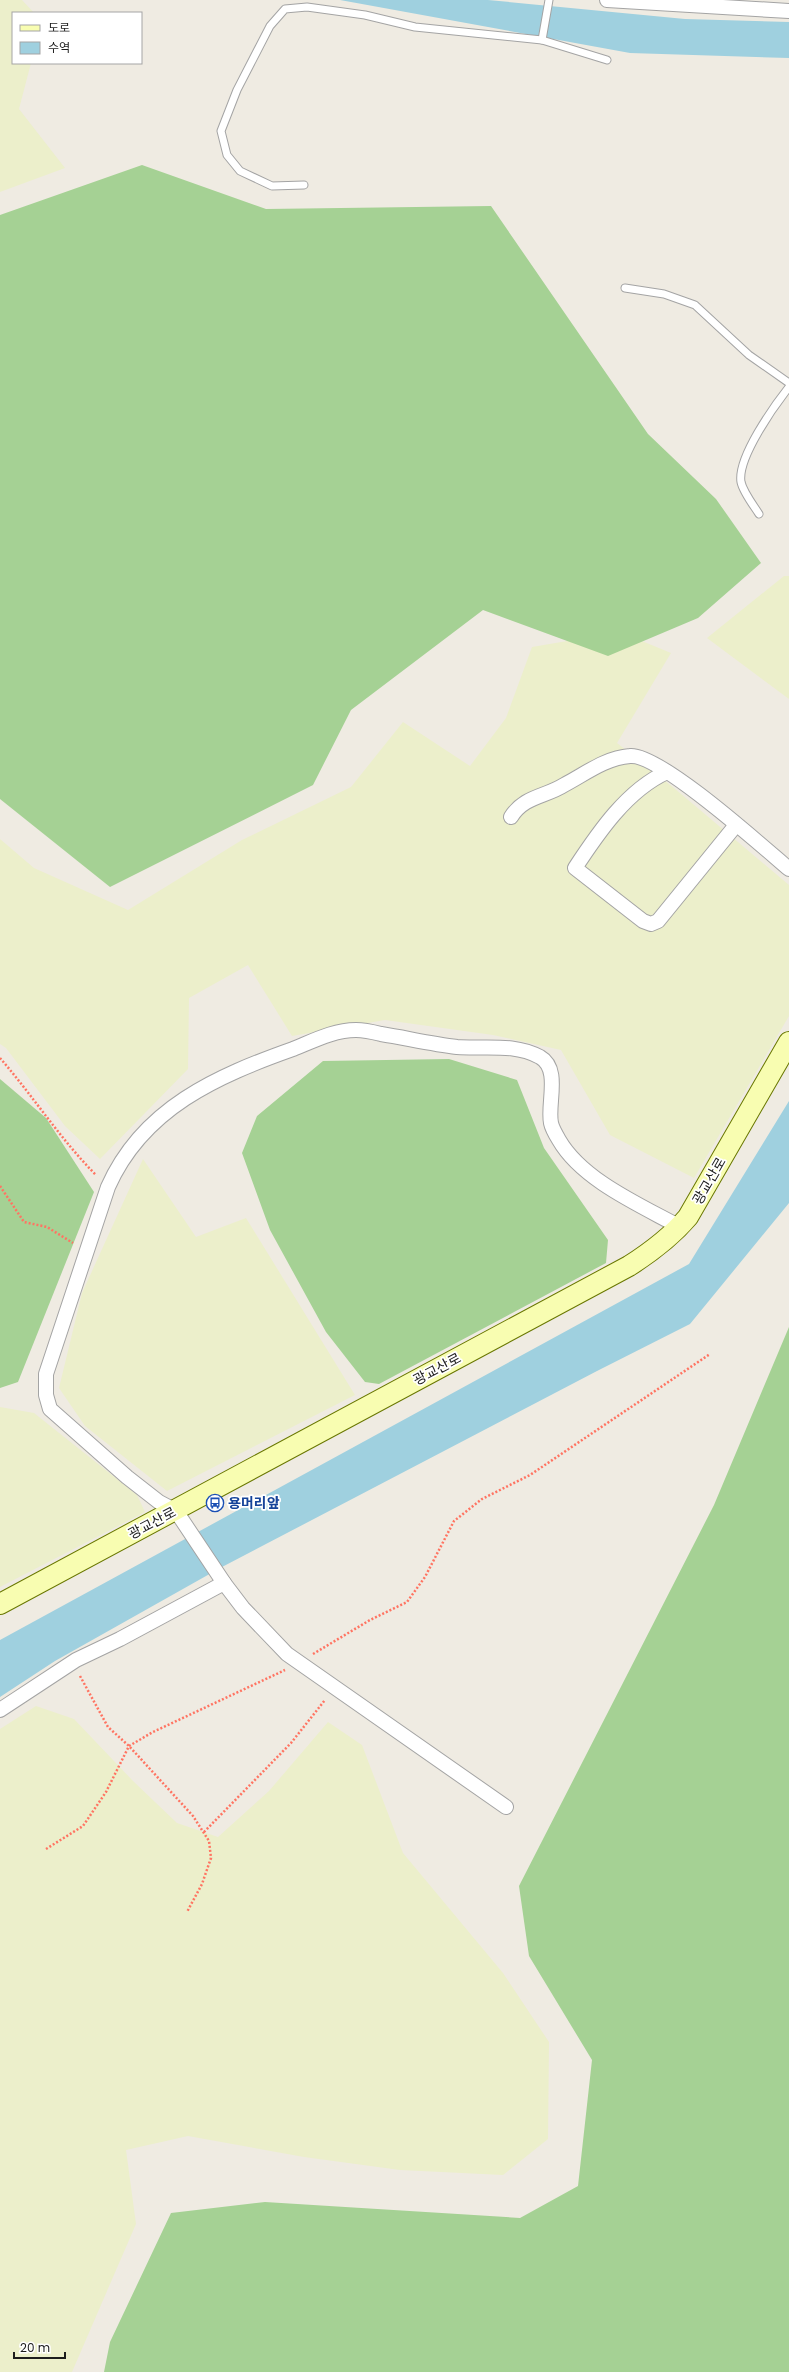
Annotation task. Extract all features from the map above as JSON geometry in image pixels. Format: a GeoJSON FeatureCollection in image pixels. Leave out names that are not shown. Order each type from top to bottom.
{"type":"FeatureCollection","features":[{"type":"Feature","properties":{"kind":"street"},"geometry":{"type":"LineString","coordinates":[[607,0],[677,2],[789,11]]}},
{"type":"Feature","properties":{"kind":"street"},"geometry":{"type":"LineString","coordinates":[[511,817],[515,810],[528,799],[561,787],[609,760],[632,756],[682,780],[789,868]]}},
{"type":"Feature","properties":{"kind":"street"},"geometry":{"type":"LineString","coordinates":[[667,772],[654,779],[631,798],[600,830],[575,868],[643,921],[651,924],[658,921],[736,825]]}},
{"type":"Feature","properties":{"kind":"street"},"geometry":{"type":"LineString","coordinates":[[506,1807],[287,1654],[254,1620],[222,1580],[180,1518],[134,1482],[50,1409],[46,1395],[46,1374],[108,1187],[117,1167],[132,1147],[164,1112],[189,1095],[263,1060],[336,1033],[357,1030],[457,1047],[510,1047],[541,1058],[551,1072],[551,1123],[560,1141],[580,1167],[619,1193],[680,1227]]}},
{"type":"Feature","properties":{"kind":"street","name":"광교산로"},"geometry":{"type":"LineString","coordinates":[[0,1604],[180,1518],[629,1266],[652,1251],[680,1227],[688,1217],[789,1042]]}},
{"type":"Feature","properties":{"kind":"street"},"geometry":{"type":"LineString","coordinates":[[0,1710],[71,1663],[120,1639],[222,1580]]}},
{"type":"Feature","properties":{"kind":"lane"},"geometry":{"type":"LineString","coordinates":[[542,40],[549,0]]}},
{"type":"Feature","properties":{"kind":"lane"},"geometry":{"type":"LineString","coordinates":[[304,185],[272,186],[240,171],[227,155],[221,130],[237,90],[270,26],[284,9],[307,7],[364,15],[415,27],[542,40],[607,60]]}},
{"type":"Feature","properties":{"kind":"lane"},"geometry":{"type":"LineString","coordinates":[[625,288],[664,294],[695,305],[749,355],[789,383]]}},
{"type":"Feature","properties":{"kind":"lane"},"geometry":{"type":"LineString","coordinates":[[759,514],[741,482],[744,465],[767,415],[789,387]]}},
{"type":"Feature","properties":{"kind":"path"},"geometry":{"type":"LineString","coordinates":[[0,1058],[33,1096],[84,1162],[108,1187]]}},
{"type":"Feature","properties":{"kind":"path"},"geometry":{"type":"LineString","coordinates":[[0,1186],[24,1222],[47,1227],[87,1252]]}},
{"type":"Feature","properties":{"kind":"path"},"geometry":{"type":"LineString","coordinates":[[46,1849],[83,1826],[106,1792],[129,1746],[154,1732],[300,1663],[370,1620],[407,1602],[425,1577],[454,1521],[482,1499],[530,1475],[710,1354]]}},
{"type":"Feature","properties":{"kind":"path"},"geometry":{"type":"LineString","coordinates":[[71,1663],[91,1693],[108,1727],[129,1746],[193,1816],[209,1842],[211,1858],[202,1884],[187,1912]]}},
{"type":"Feature","properties":{"kind":"path"},"geometry":{"type":"LineString","coordinates":[[204,1832],[291,1743],[335,1687]]}},
{"type":"Feature","properties":{"kind":"green space"},"geometry":{"type":"Polygon","coordinates":[[[0,0],[22,0],[33,12],[12,12],[12,64],[31,64],[19,109],[65,168],[0,192],[0,0]]]}},
{"type":"Feature","properties":{"kind":"green space"},"geometry":{"type":"Polygon","coordinates":[[[142,165],[266,209],[491,206],[648,434],[716,499],[761,563],[698,618],[608,656],[483,610],[351,710],[313,785],[110,887],[0,799],[0,215],[142,165]]]}},
{"type":"Feature","properties":{"kind":"green space"},"geometry":{"type":"Polygon","coordinates":[[[784,576],[789,576],[789,699],[707,638],[784,576]]]}},
{"type":"Feature","properties":{"kind":"green space"},"geometry":{"type":"Polygon","coordinates":[[[620,632],[671,653],[617,743],[674,788],[789,885],[789,1016],[694,1178],[610,1135],[561,1050],[493,1035],[385,1020],[292,1036],[248,965],[189,998],[188,1069],[100,1159],[65,1126],[6,1048],[0,1044],[0,839],[34,868],[128,910],[242,840],[351,787],[403,722],[470,766],[506,718],[532,647],[620,632]]]}},
{"type":"Feature","properties":{"kind":"green space"},"geometry":{"type":"Polygon","coordinates":[[[449,1059],[517,1080],[544,1148],[608,1240],[606,1263],[379,1384],[365,1382],[326,1332],[270,1230],[242,1153],[257,1116],[323,1061],[449,1059]]]}},
{"type":"Feature","properties":{"kind":"green space"},"geometry":{"type":"Polygon","coordinates":[[[0,1079],[46,1118],[94,1192],[18,1382],[0,1388],[0,1079]]]}},
{"type":"Feature","properties":{"kind":"green space"},"geometry":{"type":"Polygon","coordinates":[[[143,1159],[196,1237],[246,1218],[355,1395],[167,1491],[85,1426],[59,1388],[82,1293],[143,1159]]]}},
{"type":"Feature","properties":{"kind":"green space"},"geometry":{"type":"Polygon","coordinates":[[[789,1327],[789,2372],[104,2372],[110,2342],[171,2213],[265,2202],[520,2218],[578,2186],[592,2060],[529,1956],[519,1886],[714,1505],[789,1327]]]}},
{"type":"Feature","properties":{"kind":"green space"},"geometry":{"type":"Polygon","coordinates":[[[0,1407],[34,1413],[137,1495],[145,1512],[0,1587],[0,1407]]]}},
{"type":"Feature","properties":{"kind":"green space"},"geometry":{"type":"Polygon","coordinates":[[[36,1706],[74,1719],[133,1781],[177,1823],[218,1837],[269,1791],[328,1722],[362,1745],[403,1853],[503,1973],[549,2042],[548,2139],[503,2175],[400,2170],[304,2157],[188,2136],[126,2150],[136,2224],[72,2372],[0,2372],[0,1729],[36,1706]]]}},
{"type":"Feature","properties":{"kind":"water"},"geometry":{"type":"Polygon","coordinates":[[[340,0],[488,0],[685,19],[789,22],[789,58],[630,53],[340,0]]]}},
{"type":"Feature","properties":{"kind":"water"},"geometry":{"type":"Polygon","coordinates":[[[789,1101],[789,1203],[690,1324],[222,1567],[55,1661],[0,1697],[0,1640],[689,1264],[789,1101]]]}},
{"type":"Feature","properties":{"kind":"place","name":"용머리앞"},"geometry":{"type":"Point","coordinates":[215,1503]}}]}
